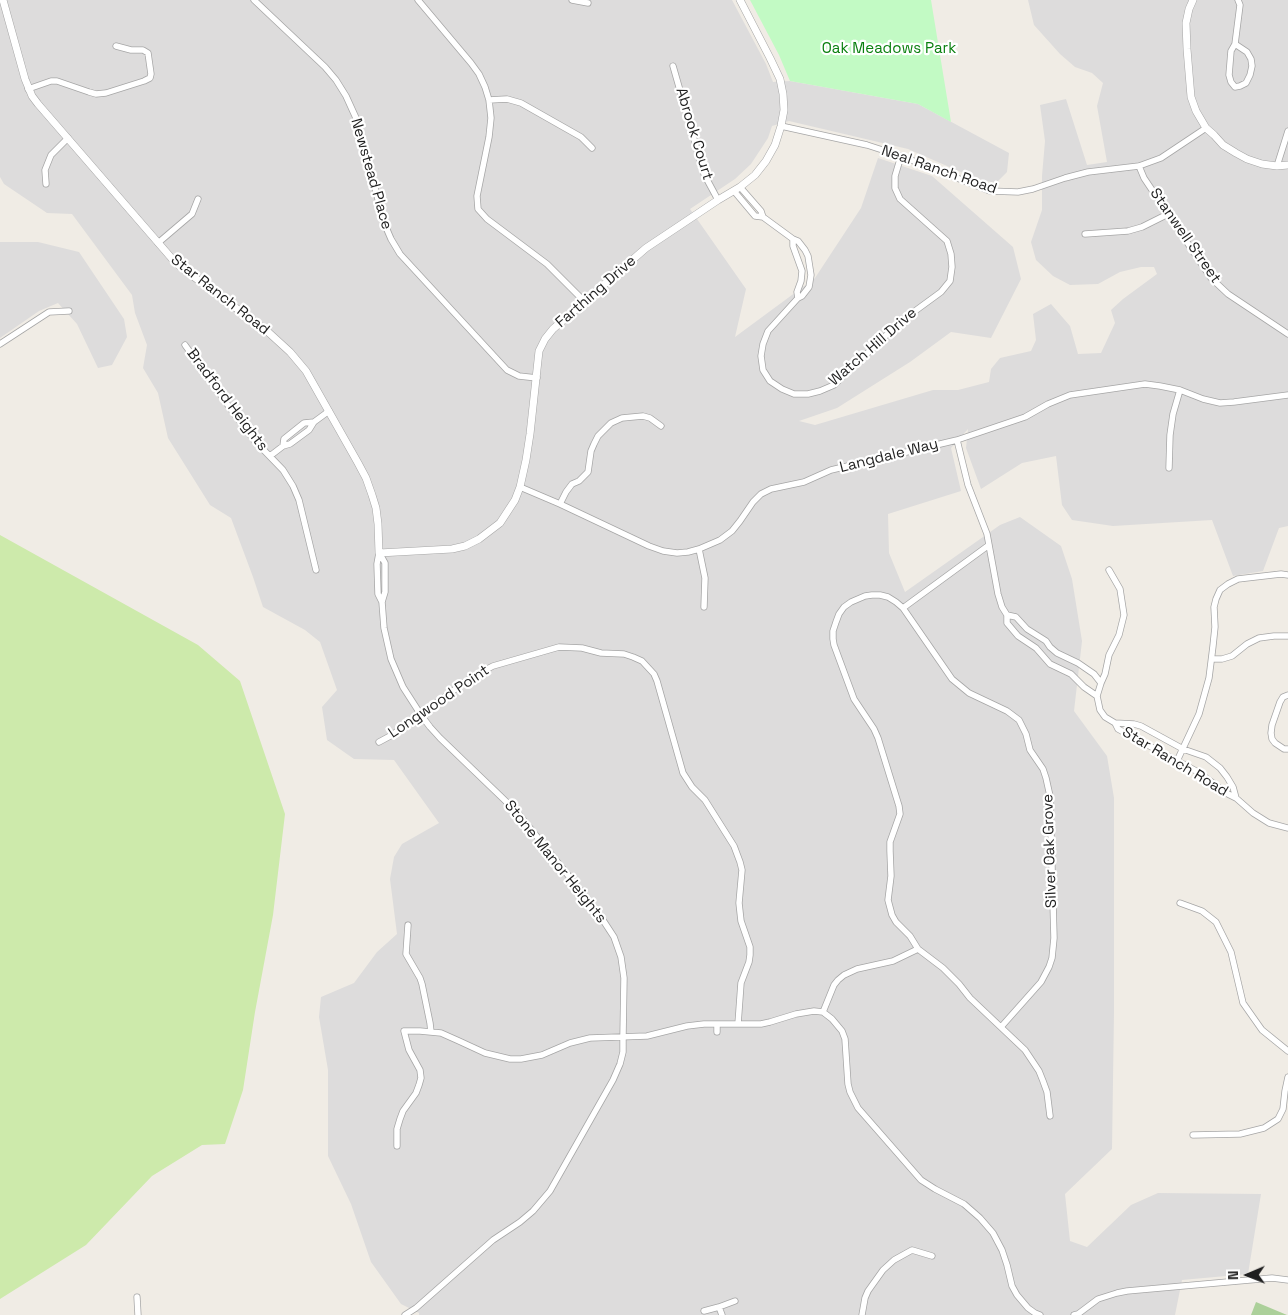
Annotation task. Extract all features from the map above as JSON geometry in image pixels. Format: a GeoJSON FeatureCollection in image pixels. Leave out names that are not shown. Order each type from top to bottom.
{"type":"FeatureCollection","features":[{"type":"Feature","properties":{"kind":"street","name":"Star Ranch Road"},"geometry":{"type":"LineString","coordinates":[[2,0],[3,10],[28,89],[38,104],[158,244],[182,268],[267,331],[285,347],[306,371],[358,463],[372,494],[378,524],[380,553]]}},
{"type":"Feature","properties":{"kind":"street","name":"Newstead Place"},"geometry":{"type":"LineString","coordinates":[[254,0],[325,67],[346,96],[356,118],[385,224],[400,254],[507,370],[519,376],[537,378]]}},
{"type":"Feature","properties":{"kind":"street"},"geometry":{"type":"LineString","coordinates":[[418,0],[479,74],[489,100],[491,118],[477,196],[478,209],[487,219],[547,264],[584,301]]}},
{"type":"Feature","properties":{"kind":"street"},"geometry":{"type":"LineString","coordinates":[[572,0],[588,3]]}},
{"type":"Feature","properties":{"kind":"street","name":"Farthing Drive"},"geometry":{"type":"LineString","coordinates":[[380,553],[452,549],[465,546],[479,539],[500,523],[515,500],[520,487],[526,460],[539,350],[545,339],[584,301],[646,248],[737,189],[755,175],[766,162],[775,145],[781,126],[784,110],[783,94],[780,79],[740,0]]}},
{"type":"Feature","properties":{"kind":"street"},"geometry":{"type":"LineString","coordinates":[[1193,0],[1186,23],[1189,83],[1196,111],[1206,128],[1223,145],[1236,153],[1262,164],[1288,165]]}},
{"type":"Feature","properties":{"kind":"street"},"geometry":{"type":"LineString","coordinates":[[1235,44],[1247,52],[1252,66],[1246,83],[1240,86],[1235,86],[1231,82],[1229,75],[1231,51],[1235,44],[1240,5],[1238,0]]}},
{"type":"Feature","properties":{"kind":"street"},"geometry":{"type":"LineString","coordinates":[[28,89],[51,81],[57,81],[96,94],[106,93],[150,78],[152,74],[148,53],[143,50],[131,50],[116,46]]}},
{"type":"Feature","properties":{"kind":"street","name":"Abrook Court"},"geometry":{"type":"LineString","coordinates":[[673,66],[704,174],[718,200]]}},
{"type":"Feature","properties":{"kind":"street"},"geometry":{"type":"LineString","coordinates":[[489,100],[507,99],[521,102],[581,138],[592,148]]}},
{"type":"Feature","properties":{"kind":"street","name":"Neal Ranch Road"},"geometry":{"type":"LineString","coordinates":[[781,126],[867,145],[901,156],[978,187],[990,191],[1003,192],[1033,189],[1088,172],[1138,166],[1161,158],[1206,128]]}},
{"type":"Feature","properties":{"kind":"street"},"geometry":{"type":"LineString","coordinates":[[1277,166],[1288,131]]}},
{"type":"Feature","properties":{"kind":"street"},"geometry":{"type":"LineString","coordinates":[[46,184],[45,170],[51,155],[68,138]]}},
{"type":"Feature","properties":{"kind":"street","name":"Watch Hill Drive"},"geometry":{"type":"LineString","coordinates":[[737,189],[755,216],[763,217],[798,241],[805,250],[811,275],[809,287],[768,332],[763,344],[762,356],[764,370],[770,381],[782,390],[794,394],[808,394],[834,385],[900,322],[941,292],[950,280],[952,267],[947,241],[900,199],[896,188],[895,176],[901,156]]}},
{"type":"Feature","properties":{"kind":"street","name":"Stanwell Street"},"geometry":{"type":"LineString","coordinates":[[1138,166],[1144,178],[1211,278],[1228,294],[1288,334]]}},
{"type":"Feature","properties":{"kind":"street"},"geometry":{"type":"LineString","coordinates":[[158,244],[192,214],[198,199]]}},
{"type":"Feature","properties":{"kind":"street"},"geometry":{"type":"LineString","coordinates":[[1085,234],[1128,231],[1142,227],[1168,214]]}},
{"type":"Feature","properties":{"kind":"street"},"geometry":{"type":"LineString","coordinates":[[793,239],[793,246],[802,275],[797,292],[798,298]]}},
{"type":"Feature","properties":{"kind":"street"},"geometry":{"type":"LineString","coordinates":[[0,344],[49,312],[69,311]]}},
{"type":"Feature","properties":{"kind":"street","name":"Bradford Heights"},"geometry":{"type":"LineString","coordinates":[[185,345],[235,415],[254,440],[282,470],[296,492],[316,570]]}},
{"type":"Feature","properties":{"kind":"street","name":"Langdale Way"},"geometry":{"type":"LineString","coordinates":[[520,487],[649,546],[663,551],[688,552],[720,540],[732,531],[753,502],[761,494],[771,489],[804,482],[831,470],[956,440],[1025,417],[1048,404],[1070,395],[1145,384],[1180,390],[1220,403],[1288,395]]}},
{"type":"Feature","properties":{"kind":"street"},"geometry":{"type":"LineString","coordinates":[[1169,468],[1172,421],[1180,390]]}},
{"type":"Feature","properties":{"kind":"street","name":"Bradford Heights"},"geometry":{"type":"LineString","coordinates":[[270,456],[283,446],[284,439],[304,423],[314,422],[329,411]]}},
{"type":"Feature","properties":{"kind":"street"},"geometry":{"type":"LineString","coordinates":[[560,504],[572,484],[579,481],[588,472],[594,444],[598,436],[610,423],[622,418],[643,416],[650,418],[661,426]]}},
{"type":"Feature","properties":{"kind":"street","name":"Star Ranch Road"},"geometry":{"type":"LineString","coordinates":[[956,440],[968,485],[987,534],[998,594],[1007,615],[1007,623],[1018,636],[1036,648],[1050,664],[1071,674],[1096,696],[1100,710],[1105,717],[1115,723],[1141,726],[1183,749],[1206,756],[1214,762],[1233,787],[1236,798]]}},
{"type":"Feature","properties":{"kind":"street"},"geometry":{"type":"LineString","coordinates":[[903,608],[988,544]]}},
{"type":"Feature","properties":{"kind":"street"},"geometry":{"type":"LineString","coordinates":[[699,549],[705,578],[704,607]]}},
{"type":"Feature","properties":{"kind":"street","name":"Stone Manor Heights"},"geometry":{"type":"LineString","coordinates":[[380,553],[377,564],[378,594],[382,602],[384,628],[391,659],[403,687],[421,715],[440,738],[517,812],[597,911],[618,948],[623,967],[624,990],[620,1064],[614,1080],[550,1191],[541,1204],[520,1222],[493,1240],[406,1315]]}},
{"type":"Feature","properties":{"kind":"street"},"geometry":{"type":"LineString","coordinates":[[1096,696],[1106,674],[1109,655],[1119,635],[1124,615],[1120,589],[1109,570]]}},
{"type":"Feature","properties":{"kind":"street"},"geometry":{"type":"LineString","coordinates":[[1177,761],[1200,714],[1212,659],[1215,627],[1214,607],[1220,590],[1238,579],[1281,574],[1288,575]]}},
{"type":"Feature","properties":{"kind":"street","name":"Silver Oak Grove"},"geometry":{"type":"LineString","coordinates":[[1001,1026],[1041,982],[1052,958],[1054,938],[1050,796],[1048,786],[1042,769],[1030,750],[1026,734],[1019,720],[1007,711],[969,693],[952,679],[903,608],[896,602],[888,597],[872,594],[859,598],[844,607],[839,614],[833,631],[833,639],[854,699],[874,729],[897,798],[900,814],[890,842],[891,876],[888,900],[892,915],[915,942],[918,949],[960,984],[970,998],[1024,1050],[1039,1071],[1047,1092],[1050,1116]]}},
{"type":"Feature","properties":{"kind":"street"},"geometry":{"type":"LineString","coordinates":[[1007,615],[1016,617],[1027,629],[1046,641],[1057,653],[1078,663],[1094,674],[1101,683]]}},
{"type":"Feature","properties":{"kind":"street"},"geometry":{"type":"LineString","coordinates":[[1212,659],[1232,656],[1247,644],[1259,638],[1288,636]]}},
{"type":"Feature","properties":{"kind":"street","name":"Longwood Point"},"geometry":{"type":"LineString","coordinates":[[379,742],[421,715],[472,676],[493,666],[559,646],[582,648],[601,653],[624,654],[642,661],[654,674],[657,682],[683,773],[692,787],[705,800],[734,846],[740,862],[742,870],[739,902],[741,921],[750,946],[750,962],[741,983],[738,1024]]}},
{"type":"Feature","properties":{"kind":"street"},"geometry":{"type":"LineString","coordinates":[[1071,674],[1078,663]]}},
{"type":"Feature","properties":{"kind":"street"},"geometry":{"type":"LineString","coordinates":[[1288,695],[1280,702],[1271,733],[1275,743],[1284,749],[1288,749]]}},
{"type":"Feature","properties":{"kind":"street","name":"Star Ranch Road"},"geometry":{"type":"LineString","coordinates":[[1115,723],[1118,729],[1198,772],[1236,798],[1253,813],[1269,822],[1288,828]]}},
{"type":"Feature","properties":{"kind":"street"},"geometry":{"type":"LineString","coordinates":[[1180,903],[1202,911],[1216,922],[1230,952],[1243,1003],[1262,1030],[1288,1051]]}},
{"type":"Feature","properties":{"kind":"street"},"geometry":{"type":"LineString","coordinates":[[408,925],[406,954],[422,984],[431,1032]]}},
{"type":"Feature","properties":{"kind":"street"},"geometry":{"type":"LineString","coordinates":[[822,1012],[834,985],[844,975],[857,969],[893,961],[918,949]]}},
{"type":"Feature","properties":{"kind":"street"},"geometry":{"type":"LineString","coordinates":[[397,1146],[397,1129],[402,1111],[420,1085],[420,1070],[409,1050],[404,1031],[431,1032],[450,1036],[485,1053],[510,1059],[532,1058],[552,1052],[570,1043],[590,1038],[647,1036],[696,1024],[760,1024],[796,1014],[814,1011],[822,1012],[832,1019],[842,1031],[845,1039],[846,1073],[850,1092],[858,1108],[921,1180],[935,1190],[964,1204],[993,1233],[1002,1250],[1012,1286],[1022,1302],[1036,1314]]}},
{"type":"Feature","properties":{"kind":"street"},"geometry":{"type":"LineString","coordinates":[[717,1024],[717,1032]]}},
{"type":"Feature","properties":{"kind":"street"},"geometry":{"type":"LineString","coordinates":[[1193,1135],[1240,1134],[1264,1128],[1278,1119],[1283,1109],[1288,1077]]}},
{"type":"Feature","properties":{"kind":"street"},"geometry":{"type":"LineString","coordinates":[[862,1315],[868,1291],[883,1270],[894,1260],[912,1250],[932,1256]]}},
{"type":"Feature","properties":{"kind":"street"},"geometry":{"type":"LineString","coordinates":[[1074,1315],[1098,1300],[1127,1291],[1272,1278],[1288,1280]]}},
{"type":"Feature","properties":{"kind":"street"},"geometry":{"type":"LineString","coordinates":[[137,1297],[138,1315]]}},
{"type":"Feature","properties":{"kind":"street"},"geometry":{"type":"LineString","coordinates":[[704,1311],[735,1300]]}},
{"type":"Feature","properties":{"kind":"street"},"geometry":{"type":"LineString","coordinates":[[719,1307],[722,1315]]}},
{"type":"Feature","properties":{"kind":"shaded area"},"geometry":{"type":"Polygon","coordinates":[[[0,0],[732,0],[766,64],[773,82],[790,81],[918,104],[1009,153],[1007,172],[996,183],[977,179],[908,149],[789,121],[772,126],[768,138],[751,164],[735,179],[690,209],[746,289],[735,337],[815,278],[861,208],[878,158],[932,176],[1013,247],[1021,279],[991,338],[951,332],[910,362],[837,408],[799,421],[815,425],[933,390],[958,390],[989,382],[991,369],[1000,358],[1031,351],[1036,340],[1033,314],[1051,304],[1070,326],[1078,354],[1101,353],[1115,323],[1111,310],[1157,274],[1154,267],[1141,267],[1120,272],[1098,284],[1070,285],[1053,276],[1036,260],[1031,242],[1042,210],[1045,141],[1040,105],[1066,99],[1087,165],[1107,162],[1097,106],[1103,83],[1092,73],[1075,67],[1060,54],[1034,25],[1028,0],[1288,0],[1288,526],[1279,528],[1263,571],[1233,576],[1212,520],[1113,526],[1072,520],[1062,505],[1056,456],[1022,463],[981,489],[966,448],[968,429],[951,448],[961,491],[888,514],[889,553],[905,592],[1000,525],[1020,517],[1061,546],[1072,579],[1082,641],[1074,711],[1107,756],[1114,798],[1114,1012],[1112,1149],[1065,1194],[1070,1241],[1087,1247],[1131,1205],[1158,1193],[1261,1194],[1248,1274],[1182,1280],[1175,1315],[419,1315],[419,1313],[401,1304],[371,1262],[351,1204],[328,1156],[328,1070],[319,1017],[321,997],[354,983],[377,952],[397,934],[390,879],[394,857],[402,844],[439,823],[394,760],[354,759],[327,740],[322,707],[337,690],[320,642],[305,630],[263,607],[231,518],[210,505],[168,438],[158,393],[143,368],[147,345],[135,313],[132,295],[72,214],[47,213],[4,184],[0,177],[0,0]]]}},
{"type":"Feature","properties":{"kind":"shaded area"},"geometry":{"type":"Polygon","coordinates":[[[0,242],[38,242],[79,252],[124,319],[127,337],[112,365],[98,368],[77,324],[58,303],[39,311],[0,338],[0,242]]]}},
{"type":"Feature","properties":{"kind":"green space","name":"Oak Meadows Park"},"geometry":{"type":"Polygon","coordinates":[[[750,0],[931,0],[951,122],[918,104],[790,81],[779,55],[750,0]]]}},
{"type":"Feature","properties":{"kind":"green space"},"geometry":{"type":"Polygon","coordinates":[[[0,535],[198,645],[240,681],[285,814],[273,915],[243,1090],[225,1144],[202,1145],[152,1176],[86,1245],[0,1299],[0,535]]]}},
{"type":"Feature","properties":{"kind":"green space"},"geometry":{"type":"Polygon","coordinates":[[[1256,1302],[1287,1315],[1251,1315],[1256,1302]]]}}]}
